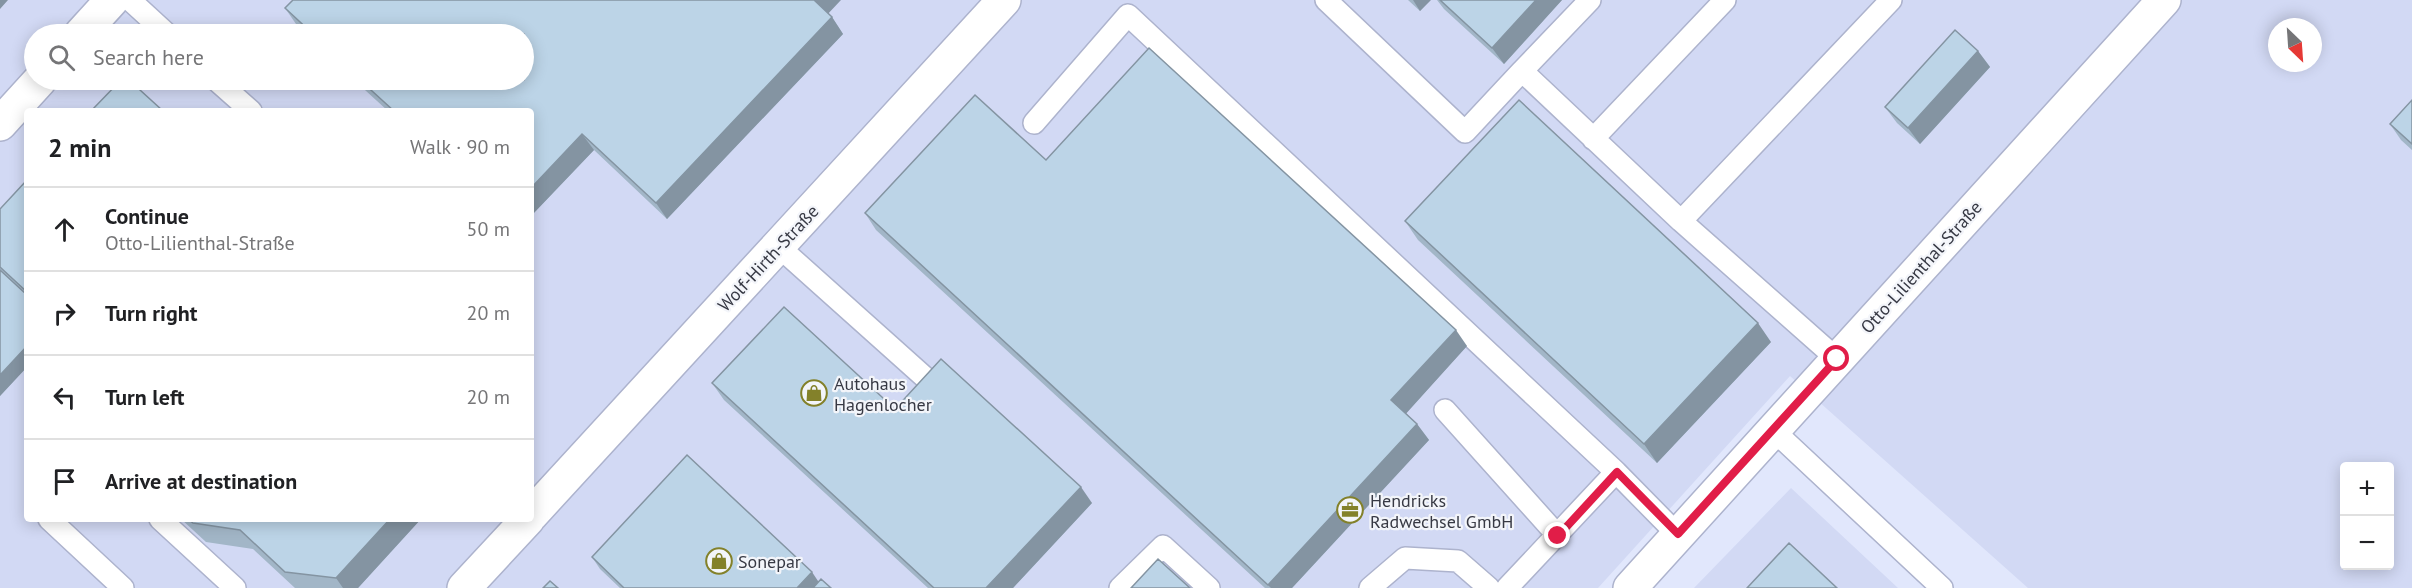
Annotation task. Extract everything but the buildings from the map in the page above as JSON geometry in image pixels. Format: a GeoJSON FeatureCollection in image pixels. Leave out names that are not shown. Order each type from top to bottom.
{"type":"FeatureCollection","features":[{"type":"Feature","properties":{"kind":"street"},"geometry":{"type":"LineString","coordinates":[[90,24],[112,0]]}},
{"type":"Feature","properties":{"kind":"street","name":"Wolf-Hirth-Straße"},"geometry":{"type":"LineString","coordinates":[[534,510],[1004,0]]}},
{"type":"Feature","properties":{"kind":"street","name":"Otto-Lilienthal-Straße"},"geometry":{"type":"LineString","coordinates":[[1630,588],[2164,0]]}},
{"type":"Feature","properties":{"kind":"street"},"geometry":{"type":"LineString","coordinates":[[0,124],[31,90]]}},
{"type":"Feature","properties":{"kind":"street","name":"Wolf-Hirth-Straße"},"geometry":{"type":"LineString","coordinates":[[464,588],[523,522]]}},
{"type":"Feature","properties":{"kind":"lane"},"geometry":{"type":"LineString","coordinates":[[130,0],[156,24]]}},
{"type":"Feature","properties":{"kind":"lane"},"geometry":{"type":"LineString","coordinates":[[1326,0],[1465,132],[1590,0]]}},
{"type":"Feature","properties":{"kind":"lane"},"geometry":{"type":"LineString","coordinates":[[1593,139],[1725,0]]}},
{"type":"Feature","properties":{"kind":"lane"},"geometry":{"type":"LineString","coordinates":[[1681,221],[1891,0]]}},
{"type":"Feature","properties":{"kind":"lane"},"geometry":{"type":"LineString","coordinates":[[1034,123],[1128,15],[1617,472],[1678,534]]}},
{"type":"Feature","properties":{"kind":"lane"},"geometry":{"type":"LineString","coordinates":[[1522,71],[1681,221],[1837,359]]}},
{"type":"Feature","properties":{"kind":"lane"},"geometry":{"type":"LineString","coordinates":[[227,90],[248,108]]}},
{"type":"Feature","properties":{"kind":"lane"},"geometry":{"type":"LineString","coordinates":[[778,246],[930,382]]}},
{"type":"Feature","properties":{"kind":"lane"},"geometry":{"type":"LineString","coordinates":[[1445,410],[1558,536]]}},
{"type":"Feature","properties":{"kind":"lane"},"geometry":{"type":"LineString","coordinates":[[1773,430],[1942,588]]}},
{"type":"Feature","properties":{"kind":"lane"},"geometry":{"type":"LineString","coordinates":[[1507,588],[1617,472]]}},
{"type":"Feature","properties":{"kind":"lane"},"geometry":{"type":"LineString","coordinates":[[52,522],[123,588]]}},
{"type":"Feature","properties":{"kind":"lane"},"geometry":{"type":"LineString","coordinates":[[163,522],[235,588]]}},
{"type":"Feature","properties":{"kind":"lane"},"geometry":{"type":"LineString","coordinates":[[1120,588],[1163,546],[1209,588]]}},
{"type":"Feature","properties":{"kind":"lane"},"geometry":{"type":"LineString","coordinates":[[1370,588],[1405,558],[1458,561],[1489,588]]}},
{"type":"Feature","properties":{"kind":"shaded area"},"geometry":{"type":"Polygon","coordinates":[[[0,0],[2412,0],[2412,588],[2028,588],[1790,376],[1598,588],[0,588],[0,0]]]}},
{"type":"Feature","properties":{"kind":"shaded area"},"geometry":{"type":"Polygon","coordinates":[[[1791,488],[1898,588],[1694,588],[1791,488]]]}},
{"type":"Feature","properties":{"kind":"place","name":"Autohaus Hagenlocher"},"geometry":{"type":"Point","coordinates":[814,393]}},
{"type":"Feature","properties":{"kind":"place","name":"Hendricks Radwechsel GmbH"},"geometry":{"type":"Point","coordinates":[1350,510]}},
{"type":"Feature","properties":{"kind":"place","name":"Sonepar"},"geometry":{"type":"Point","coordinates":[719,561]}},
{"type":"Feature","properties":{"kind":"route"},"geometry":{"type":"LineString","coordinates":[[1558,536],[1617,472],[1678,534],[1837,359]]}}]}
